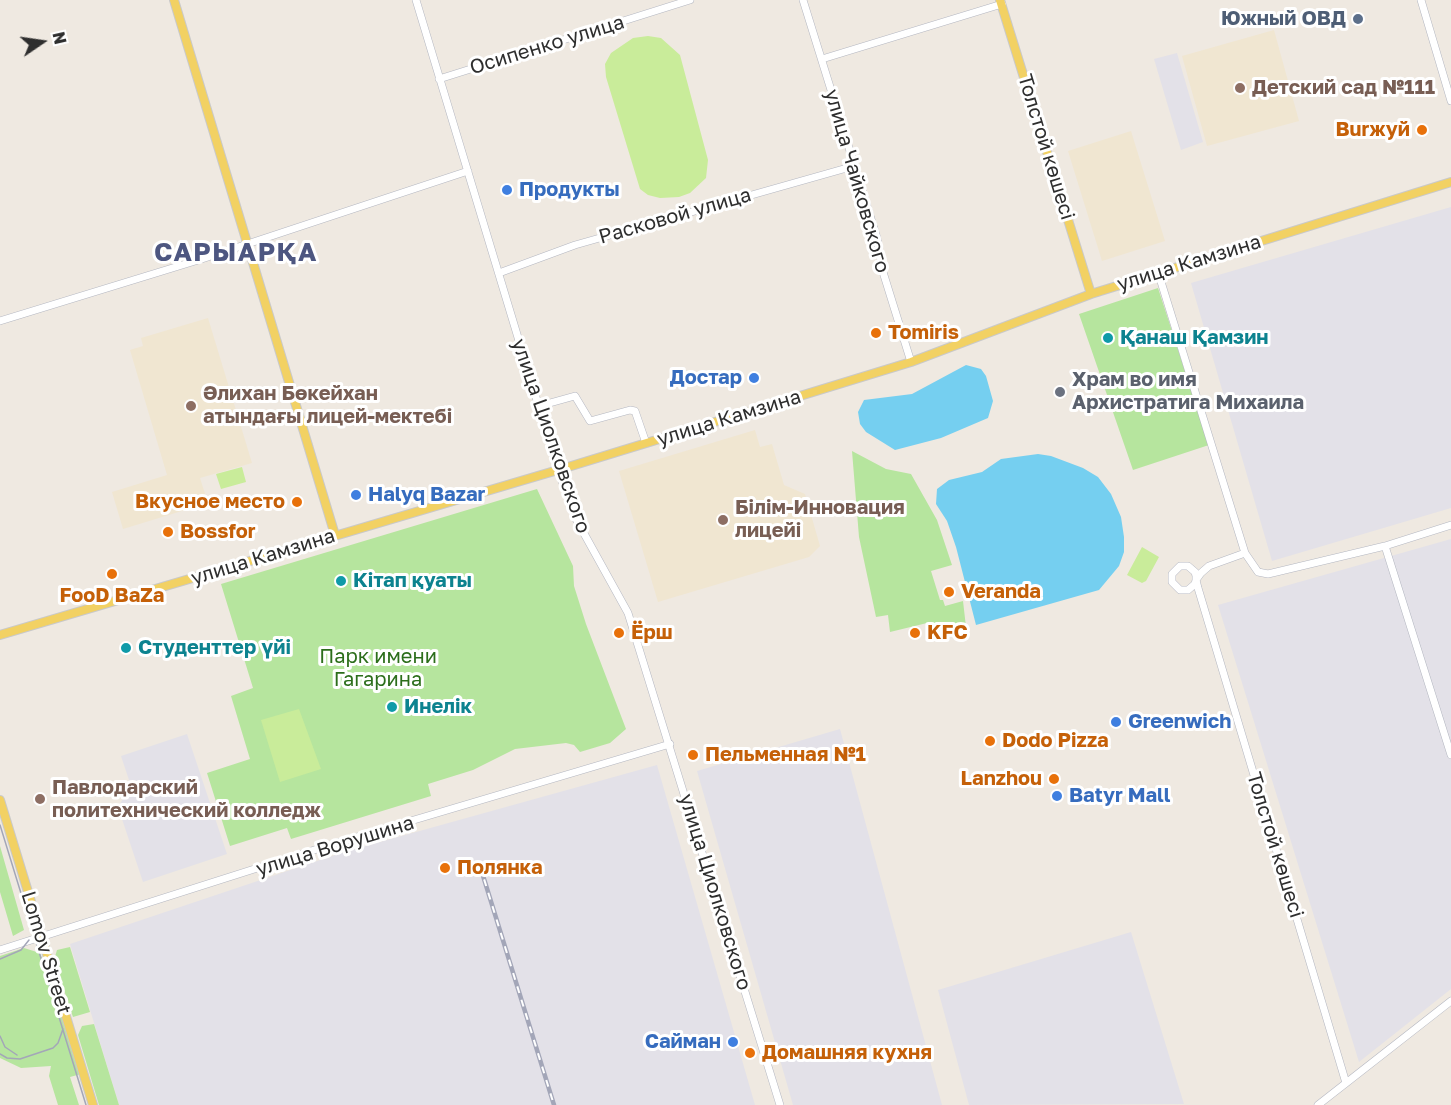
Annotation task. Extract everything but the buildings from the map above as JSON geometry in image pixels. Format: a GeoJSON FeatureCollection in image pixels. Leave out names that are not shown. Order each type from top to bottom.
{"type":"FeatureCollection","features":[{"type":"Feature","properties":{"kind":"main road"},"geometry":{"type":"LineString","coordinates":[[174,0],[245,243],[335,536]]}},
{"type":"Feature","properties":{"kind":"main road","name":"Толстой көшесі"},"geometry":{"type":"LineString","coordinates":[[1001,2],[1091,294]]}},
{"type":"Feature","properties":{"kind":"main road","name":"улица Камзина"},"geometry":{"type":"LineString","coordinates":[[0,635],[558,470],[911,362],[1091,294],[1451,182]]}},
{"type":"Feature","properties":{"kind":"main road","name":"Lomov Street"},"geometry":{"type":"LineString","coordinates":[[0,800],[93,1105]]}},
{"type":"Feature","properties":{"kind":"street","name":"улица Циолковского"},"geometry":{"type":"LineString","coordinates":[[416,0],[558,470],[576,519],[628,613],[780,1105]]}},
{"type":"Feature","properties":{"kind":"street","name":"Осипенко улица"},"geometry":{"type":"LineString","coordinates":[[439,79],[690,0]]}},
{"type":"Feature","properties":{"kind":"street","name":"улица Чайковского"},"geometry":{"type":"LineString","coordinates":[[802,0],[822,59],[911,362]]}},
{"type":"Feature","properties":{"kind":"street"},"geometry":{"type":"LineString","coordinates":[[1421,0],[1451,101]]}},
{"type":"Feature","properties":{"kind":"street"},"geometry":{"type":"LineString","coordinates":[[822,59],[1001,2]]}},
{"type":"Feature","properties":{"kind":"street","name":"Расковой улица"},"geometry":{"type":"LineString","coordinates":[[499,273],[575,244],[854,166]]}},
{"type":"Feature","properties":{"kind":"street"},"geometry":{"type":"LineString","coordinates":[[0,321],[468,171]]}},
{"type":"Feature","properties":{"kind":"street"},"geometry":{"type":"LineString","coordinates":[[1158,272],[1245,552],[1258,572],[1268,574],[1385,546],[1451,525]]}},
{"type":"Feature","properties":{"kind":"street"},"geometry":{"type":"LineString","coordinates":[[538,406],[575,396],[590,421],[630,410],[635,411],[646,443]]}},
{"type":"Feature","properties":{"kind":"street"},"geometry":{"type":"LineString","coordinates":[[1385,546],[1451,755]]}},
{"type":"Feature","properties":{"kind":"street"},"geometry":{"type":"LineString","coordinates":[[1204,608],[1194,596],[1174,586],[1172,574],[1180,566],[1209,566],[1245,552]]}},
{"type":"Feature","properties":{"kind":"street"},"geometry":{"type":"LineString","coordinates":[[1188,566],[1195,572],[1196,580]]}},
{"type":"Feature","properties":{"kind":"street"},"geometry":{"type":"LineString","coordinates":[[1184,591],[1192,588],[1209,566]]}},
{"type":"Feature","properties":{"kind":"street","name":"Толстой көшесі"},"geometry":{"type":"LineString","coordinates":[[1196,580],[1346,1083]]}},
{"type":"Feature","properties":{"kind":"street","name":"улица Ворушина"},"geometry":{"type":"LineString","coordinates":[[0,950],[201,888],[333,844],[670,744]]}},
{"type":"Feature","properties":{"kind":"street"},"geometry":{"type":"LineString","coordinates":[[1318,1105],[1451,1001]]}},
{"type":"Feature","properties":{"kind":"shaded area","name":"Детский сад №111"},"geometry":{"type":"Polygon","coordinates":[[[1274,30],[1299,121],[1207,146],[1182,56],[1274,30]]]}},
{"type":"Feature","properties":{"kind":"shaded area"},"geometry":{"type":"Polygon","coordinates":[[[1177,53],[1203,142],[1181,150],[1154,59],[1177,53]]]}},
{"type":"Feature","properties":{"kind":"shaded area"},"geometry":{"type":"Polygon","coordinates":[[[1131,131],[1165,241],[1102,261],[1068,151],[1131,131]]]}},
{"type":"Feature","properties":{"kind":"shaded area"},"geometry":{"type":"Polygon","coordinates":[[[1451,207],[1451,508],[1272,561],[1191,283],[1451,207]]]}},
{"type":"Feature","properties":{"kind":"shaded area","name":"Әлихан Бөкейхан атындағы лицей-мектебі"},"geometry":{"type":"Polygon","coordinates":[[[208,318],[252,463],[200,478],[208,503],[123,529],[112,492],[167,475],[130,350],[143,346],[141,338],[208,318]]]}},
{"type":"Feature","properties":{"kind":"shaded area","name":"Білім-Инновация лицейі"},"geometry":{"type":"Polygon","coordinates":[[[755,430],[760,447],[772,444],[784,485],[805,494],[820,546],[809,557],[658,602],[619,471],[755,430]]]}},
{"type":"Feature","properties":{"kind":"shaded area"},"geometry":{"type":"Polygon","coordinates":[[[1451,539],[1451,989],[1359,1062],[1218,605],[1451,539]]]}},
{"type":"Feature","properties":{"kind":"shaded area"},"geometry":{"type":"Polygon","coordinates":[[[840,729],[942,1105],[793,1105],[697,771],[840,729]]]}},
{"type":"Feature","properties":{"kind":"shaded area"},"geometry":{"type":"Polygon","coordinates":[[[187,734],[227,854],[143,882],[118,807],[131,786],[121,756],[187,734]]]}},
{"type":"Feature","properties":{"kind":"shaded area"},"geometry":{"type":"Polygon","coordinates":[[[657,765],[755,1105],[119,1105],[70,944],[344,852],[657,765]]]}},
{"type":"Feature","properties":{"kind":"shaded area"},"geometry":{"type":"Polygon","coordinates":[[[1131,932],[1184,1104],[969,1105],[938,990],[1131,932]]]}},
{"type":"Feature","properties":{"kind":"green space"},"geometry":{"type":"Polygon","coordinates":[[[648,36],[661,38],[680,55],[708,160],[706,178],[690,193],[679,197],[660,198],[648,195],[640,189],[606,77],[605,64],[611,53],[633,38],[648,36]]]}},
{"type":"Feature","properties":{"kind":"green space"},"geometry":{"type":"Polygon","coordinates":[[[1158,288],[1209,445],[1133,470],[1079,314],[1158,288]]]}},
{"type":"Feature","properties":{"kind":"green space"},"geometry":{"type":"Polygon","coordinates":[[[852,451],[886,469],[911,474],[937,520],[952,565],[931,571],[940,600],[943,600],[945,606],[963,601],[966,627],[956,627],[934,633],[927,623],[890,632],[888,615],[876,617],[859,537],[852,451]]]}},
{"type":"Feature","properties":{"kind":"green space"},"geometry":{"type":"Polygon","coordinates":[[[242,467],[246,482],[221,489],[216,474],[242,467]]]}},
{"type":"Feature","properties":{"kind":"green space","name":"Парк имени Гагарина"},"geometry":{"type":"Polygon","coordinates":[[[537,489],[573,566],[574,586],[586,624],[626,729],[610,743],[580,752],[574,745],[566,743],[515,749],[473,770],[428,784],[431,796],[291,839],[287,828],[230,846],[207,773],[250,759],[231,696],[253,688],[221,584],[537,489]]]}},
{"type":"Feature","properties":{"kind":"green space"},"geometry":{"type":"Polygon","coordinates":[[[1142,547],[1159,557],[1146,581],[1142,583],[1127,575],[1142,547]]]}},
{"type":"Feature","properties":{"kind":"green space"},"geometry":{"type":"Polygon","coordinates":[[[299,709],[321,769],[280,782],[261,720],[299,709]]]}},
{"type":"Feature","properties":{"kind":"green space"},"geometry":{"type":"Polygon","coordinates":[[[0,846],[24,930],[13,936],[0,892],[0,846]]]}},
{"type":"Feature","properties":{"kind":"green space"},"geometry":{"type":"Polygon","coordinates":[[[70,947],[90,1012],[73,1017],[54,960],[57,950],[70,947]]]}},
{"type":"Feature","properties":{"kind":"green space"},"geometry":{"type":"Polygon","coordinates":[[[24,948],[40,953],[53,985],[81,1074],[70,1077],[79,1105],[58,1105],[49,1076],[51,1066],[21,1068],[0,1058],[0,956],[24,948]]]}},
{"type":"Feature","properties":{"kind":"green space"},"geometry":{"type":"Polygon","coordinates":[[[94,1024],[119,1105],[99,1105],[78,1035],[82,1026],[94,1024]]]}},
{"type":"Feature","properties":{"kind":"water"},"geometry":{"type":"Polygon","coordinates":[[[966,365],[981,369],[986,376],[993,401],[988,418],[941,438],[895,450],[866,432],[860,424],[858,412],[864,400],[912,394],[966,365]]]}},
{"type":"Feature","properties":{"kind":"water"},"geometry":{"type":"Polygon","coordinates":[[[1038,454],[1051,456],[1083,468],[1098,477],[1111,494],[1121,517],[1124,537],[1124,552],[1119,566],[1099,590],[976,625],[956,547],[947,521],[936,504],[937,489],[949,480],[982,472],[1001,459],[1038,454]]]}},
{"type":"Feature","properties":{"kind":"tram line"},"geometry":{"type":"LineString","coordinates":[[0,825],[86,1105]]}},
{"type":"Feature","properties":{"kind":"tram line"},"geometry":{"type":"LineString","coordinates":[[0,959],[21,950],[29,940]]}},
{"type":"Feature","properties":{"kind":"tram line"},"geometry":{"type":"LineString","coordinates":[[0,1054],[7,1058],[20,1059],[53,1048],[58,1043],[63,1029]]}},
{"type":"Feature","properties":{"kind":"tram line"},"geometry":{"type":"LineString","coordinates":[[0,1036],[5,1047],[17,1055]]}},
{"type":"Feature","properties":{"kind":"railway"},"geometry":{"type":"LineString","coordinates":[[480,866],[554,1105]]}},
{"type":"Feature","properties":{"kind":"place","name":"Южный ОВД"},"geometry":{"type":"Point","coordinates":[1358,19]}},
{"type":"Feature","properties":{"kind":"place","name":"Детский сад №111"},"geometry":{"type":"Point","coordinates":[1240,88]}},
{"type":"Feature","properties":{"kind":"place","name":"Burжуй"},"geometry":{"type":"Point","coordinates":[1422,130]}},
{"type":"Feature","properties":{"kind":"place","name":"Продукты"},"geometry":{"type":"Point","coordinates":[507,190]}},
{"type":"Feature","properties":{"kind":"place","name":"Tomiris"},"geometry":{"type":"Point","coordinates":[876,333]}},
{"type":"Feature","properties":{"kind":"place","name":"Қанаш Қамзин"},"geometry":{"type":"Point","coordinates":[1108,338]}},
{"type":"Feature","properties":{"kind":"place","name":"Достар"},"geometry":{"type":"Point","coordinates":[754,378]}},
{"type":"Feature","properties":{"kind":"place","name":"Храм во имя Архистратига Михаила"},"geometry":{"type":"Point","coordinates":[1060,392]}},
{"type":"Feature","properties":{"kind":"place","name":"Әлихан Бөкейхан атындағы лицей-мектебі"},"geometry":{"type":"Point","coordinates":[191,406]}},
{"type":"Feature","properties":{"kind":"place","name":"Halyq Bazar"},"geometry":{"type":"Point","coordinates":[356,495]}},
{"type":"Feature","properties":{"kind":"place","name":"Вкусное место"},"geometry":{"type":"Point","coordinates":[297,502]}},
{"type":"Feature","properties":{"kind":"place","name":"Білім-Инновация лицейі"},"geometry":{"type":"Point","coordinates":[723,520]}},
{"type":"Feature","properties":{"kind":"place","name":"Bossfor"},"geometry":{"type":"Point","coordinates":[168,532]}},
{"type":"Feature","properties":{"kind":"place","name":"FooD BaZa"},"geometry":{"type":"Point","coordinates":[112,574]}},
{"type":"Feature","properties":{"kind":"place","name":"Кітап қуаты"},"geometry":{"type":"Point","coordinates":[341,581]}},
{"type":"Feature","properties":{"kind":"place","name":"Veranda"},"geometry":{"type":"Point","coordinates":[949,592]}},
{"type":"Feature","properties":{"kind":"place","name":"Ёрш"},"geometry":{"type":"Point","coordinates":[619,633]}},
{"type":"Feature","properties":{"kind":"place","name":"KFC"},"geometry":{"type":"Point","coordinates":[915,633]}},
{"type":"Feature","properties":{"kind":"place","name":"Студенттер үйі"},"geometry":{"type":"Point","coordinates":[126,648]}},
{"type":"Feature","properties":{"kind":"place","name":"Инелік"},"geometry":{"type":"Point","coordinates":[392,707]}},
{"type":"Feature","properties":{"kind":"place","name":"Greenwich"},"geometry":{"type":"Point","coordinates":[1116,722]}},
{"type":"Feature","properties":{"kind":"place","name":"Dodo Pizza"},"geometry":{"type":"Point","coordinates":[990,741]}},
{"type":"Feature","properties":{"kind":"place","name":"Пельменная №1"},"geometry":{"type":"Point","coordinates":[693,755]}},
{"type":"Feature","properties":{"kind":"place","name":"Lanzhou"},"geometry":{"type":"Point","coordinates":[1054,779]}},
{"type":"Feature","properties":{"kind":"place","name":"Batyr Mall"},"geometry":{"type":"Point","coordinates":[1057,796]}},
{"type":"Feature","properties":{"kind":"place","name":"Павлодарский политехнический колледж"},"geometry":{"type":"Point","coordinates":[40,799]}},
{"type":"Feature","properties":{"kind":"place","name":"Полянка"},"geometry":{"type":"Point","coordinates":[445,868]}},
{"type":"Feature","properties":{"kind":"place","name":"Сайман"},"geometry":{"type":"Point","coordinates":[733,1042]}},
{"type":"Feature","properties":{"kind":"place","name":"Домашняя кухня"},"geometry":{"type":"Point","coordinates":[750,1053]}},
{"type":"Feature","properties":{"kind":"district","name":"САРЫАРҚА"},"geometry":{"type":"Point","coordinates":[236,253]}}]}
